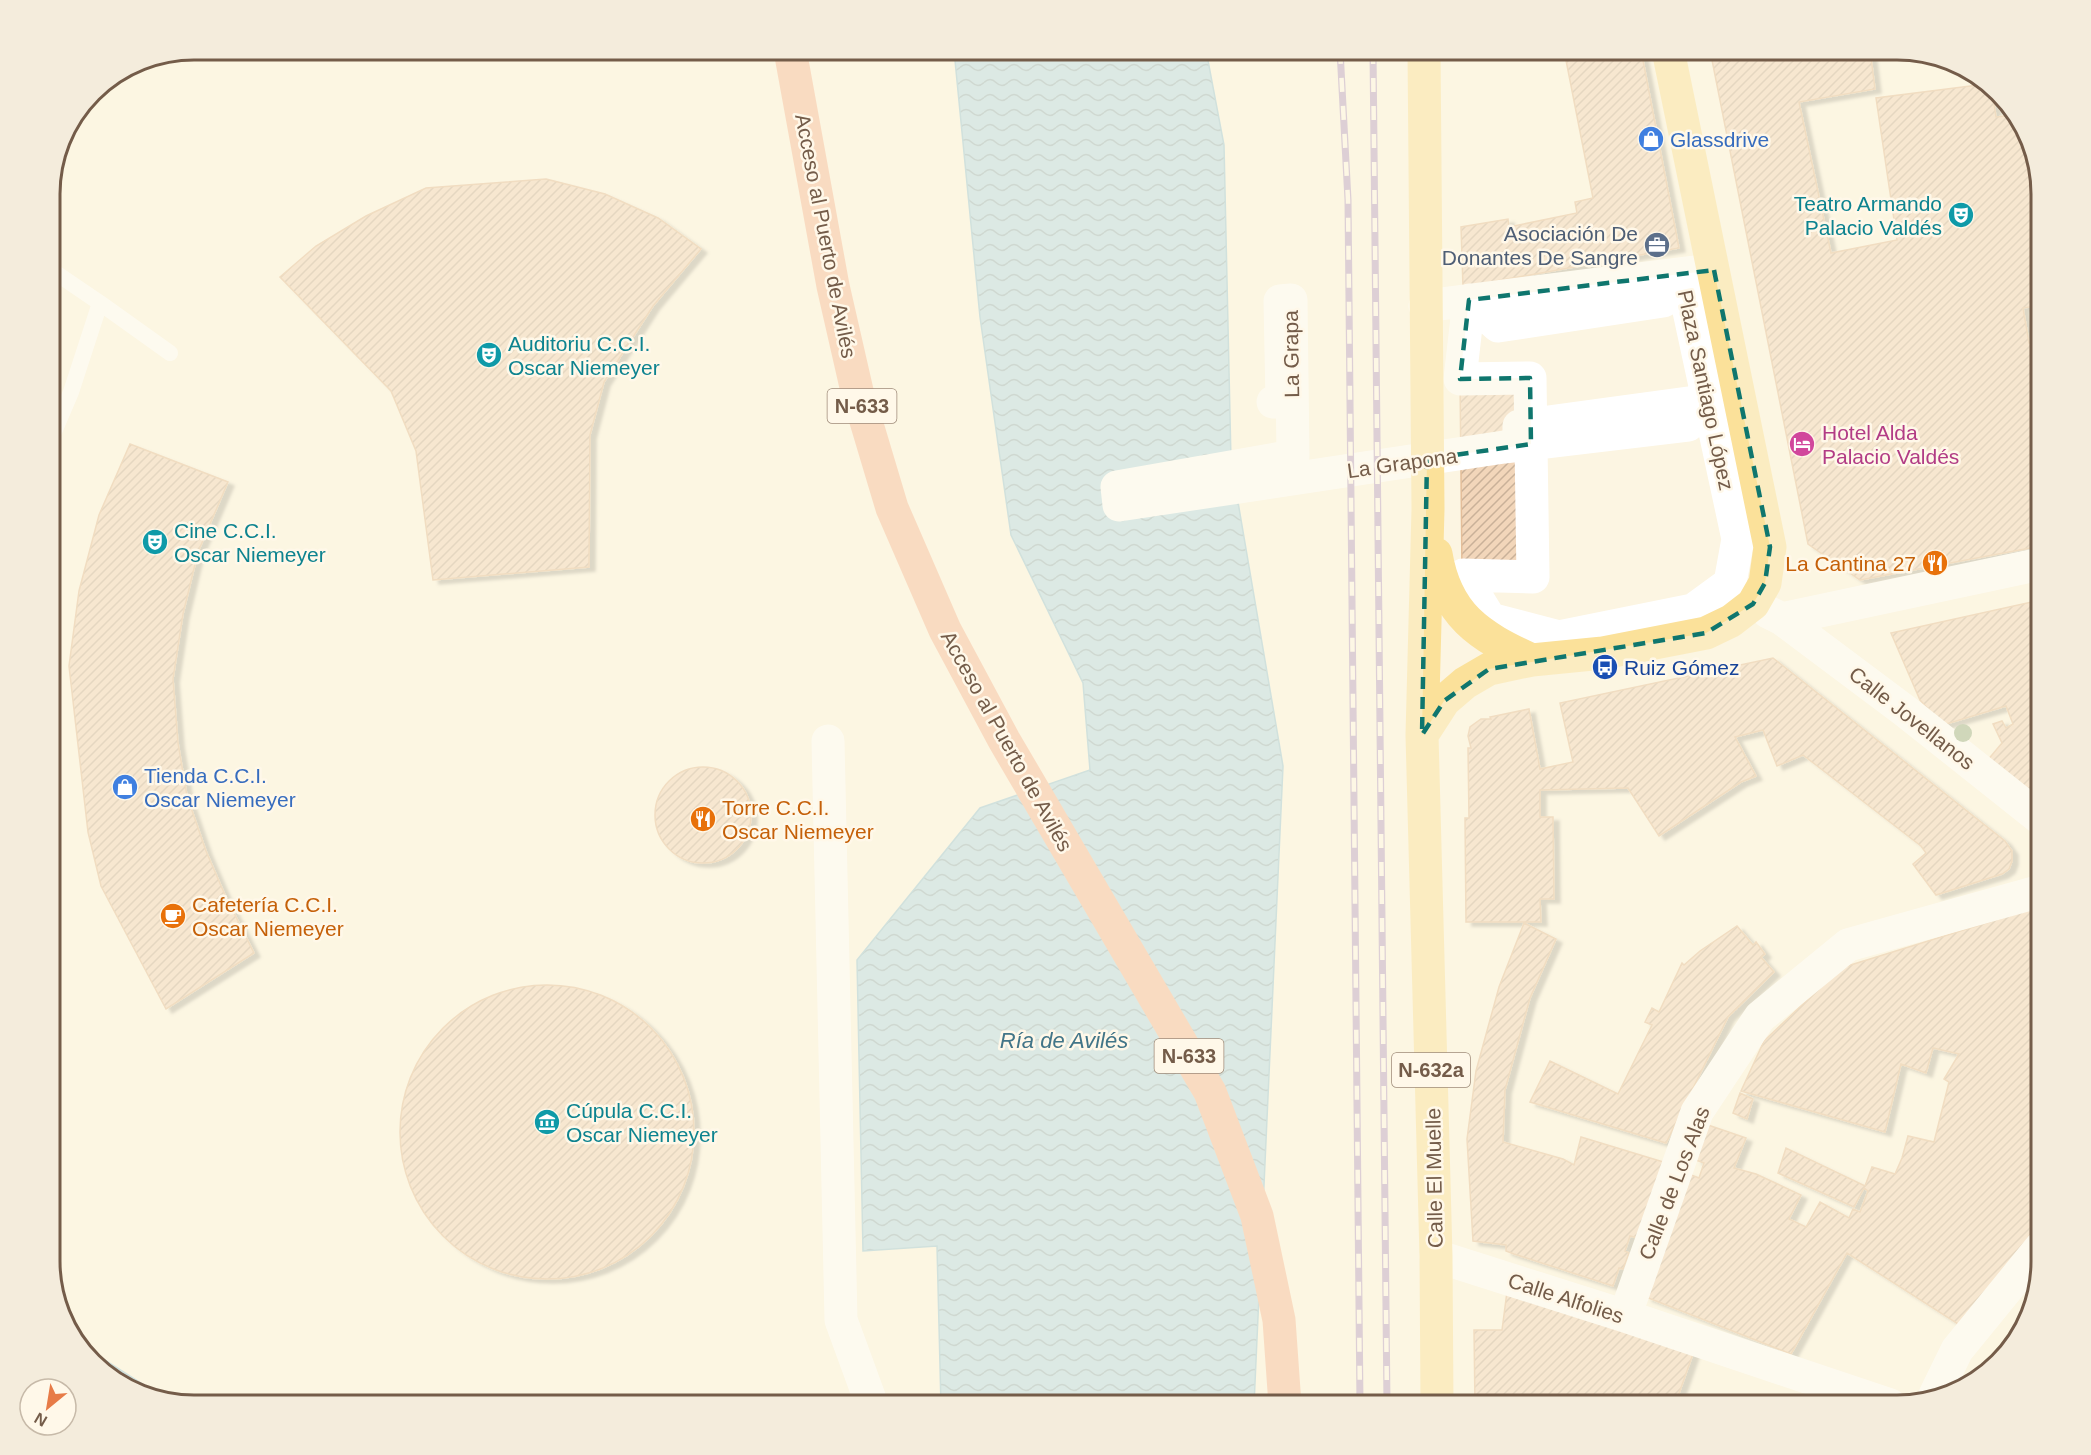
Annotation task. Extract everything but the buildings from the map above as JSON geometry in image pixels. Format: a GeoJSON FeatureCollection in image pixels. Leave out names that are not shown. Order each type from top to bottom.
{"type":"FeatureCollection","features":[{"type":"Feature","properties":{"kind":"highway","name":"Acceso al Puerto de Avilés"},"geometry":{"type":"LineString","coordinates":[[792,60],[833,286],[857,391],[892,508],[945,630],[1004,740],[1210,1092],[1257,1216],[1279,1320],[1284,1395]]}},
{"type":"Feature","properties":{"kind":"main road"},"geometry":{"type":"LineString","coordinates":[[1424,60],[1428,508],[1437,563],[1446,594],[1464,618],[1501,646],[1532,660]]}},
{"type":"Feature","properties":{"kind":"main road"},"geometry":{"type":"LineString","coordinates":[[1422,735],[1444,701],[1465,683],[1489,669],[1532,660],[1603,652],[1706,633],[1731,621],[1753,604],[1764,583],[1770,548],[1670,60]]}},
{"type":"Feature","properties":{"kind":"main road","name":"Calle El Muelle"},"geometry":{"type":"LineString","coordinates":[[1428,508],[1422,735],[1436,1256],[1437,1395]]}},
{"type":"Feature","properties":{"kind":"street"},"geometry":{"type":"LineString","coordinates":[[1425,306],[1714,270]]}},
{"type":"Feature","properties":{"kind":"street","name":"Plaza Santiago López"},"geometry":{"type":"LineString","coordinates":[[1469,300],[1460,379],[1530,378],[1533,578],[1463,575],[1490,619],[1559,637],[1693,610],[1730,583],[1738,539],[1681,274]]}},
{"type":"Feature","properties":{"kind":"street","name":"La Grapa"},"geometry":{"type":"LineString","coordinates":[[1273,402],[1282,402],[1280,301],[1291,300],[1293,456]]}},
{"type":"Feature","properties":{"kind":"street","name":"La Grapona"},"geometry":{"type":"LineString","coordinates":[[1293,456],[1117,487],[1119,505],[1504,447],[1688,425],[1688,403],[1519,431]]}},
{"type":"Feature","properties":{"kind":"street"},"geometry":{"type":"LineString","coordinates":[[1782,619],[2031,566]]}},
{"type":"Feature","properties":{"kind":"street","name":"Calle Jovellanos"},"geometry":{"type":"LineString","coordinates":[[1753,604],[1782,619],[1905,711],[2031,810]]}},
{"type":"Feature","properties":{"kind":"street"},"geometry":{"type":"LineString","coordinates":[[828,741],[841,1320],[868,1395]]}},
{"type":"Feature","properties":{"kind":"street","name":"Calle de Los Alas"},"geometry":{"type":"LineString","coordinates":[[1625,1316],[1697,1112],[1760,1017],[1848,945],[2031,894]]}},
{"type":"Feature","properties":{"kind":"street","name":"Calle Alfolies"},"geometry":{"type":"LineString","coordinates":[[1436,1256],[1625,1316],[1857,1395]]}},
{"type":"Feature","properties":{"kind":"street"},"geometry":{"type":"LineString","coordinates":[[1938,1388],[1957,1350],[2031,1260]]}},
{"type":"Feature","properties":{"kind":"lane"},"geometry":{"type":"LineString","coordinates":[[60,276],[170,352]]}},
{"type":"Feature","properties":{"kind":"lane"},"geometry":{"type":"LineString","coordinates":[[60,418],[71,392],[100,303]]}},
{"type":"Feature","properties":{"kind":"highlighted area"},"geometry":{"type":"Polygon","coordinates":[[[1714,270],[1770,547],[1765,583],[1753,604],[1706,633],[1489,669],[1444,701],[1422,735],[1427,459],[1531,444],[1530,378],[1460,379],[1469,300],[1714,270]]]}},
{"type":"Feature","properties":{"kind":"water","name":"Ría de Avilés"},"geometry":{"type":"Polygon","coordinates":[[[955,60],[1208,60],[1224,145],[1231,461],[1283,766],[1254,1395],[941,1395],[937,1246],[863,1251],[857,960],[980,808],[1090,770],[1083,683],[1011,535],[980,317],[955,60]]]}},
{"type":"Feature","properties":{"kind":"water"},"geometry":{"type":"Polygon","coordinates":[[[101,1358],[144,1385],[119,1373],[101,1358]]]}},
{"type":"Feature","properties":{"kind":"railway"},"geometry":{"type":"LineString","coordinates":[[1341,60],[1348,200],[1360,1395]]}},
{"type":"Feature","properties":{"kind":"railway"},"geometry":{"type":"LineString","coordinates":[[1373,60],[1387,1395]]}},
{"type":"Feature","properties":{"kind":"place","name":"Glassdrive"},"geometry":{"type":"Point","coordinates":[1651,139]}},
{"type":"Feature","properties":{"kind":"place","name":"Teatro Armando Palacio Valdés"},"geometry":{"type":"Point","coordinates":[1961,215]}},
{"type":"Feature","properties":{"kind":"place","name":"Asociación De Donantes De Sangre"},"geometry":{"type":"Point","coordinates":[1657,245]}},
{"type":"Feature","properties":{"kind":"place","name":"Auditoriu C.C.I. Oscar Niemeyer"},"geometry":{"type":"Point","coordinates":[489,355]}},
{"type":"Feature","properties":{"kind":"place","name":"Hotel Alda Palacio Valdés"},"geometry":{"type":"Point","coordinates":[1802,444]}},
{"type":"Feature","properties":{"kind":"place","name":"Cine C.C.I. Oscar Niemeyer"},"geometry":{"type":"Point","coordinates":[155,542]}},
{"type":"Feature","properties":{"kind":"place","name":"La Cantina 27"},"geometry":{"type":"Point","coordinates":[1935,563]}},
{"type":"Feature","properties":{"kind":"place","name":"Ruiz Gómez"},"geometry":{"type":"Point","coordinates":[1605,667]}},
{"type":"Feature","properties":{"kind":"place","name":"Tienda C.C.I. Oscar Niemeyer"},"geometry":{"type":"Point","coordinates":[125,787]}},
{"type":"Feature","properties":{"kind":"place","name":"Torre C.C.I. Oscar Niemeyer"},"geometry":{"type":"Point","coordinates":[703,819]}},
{"type":"Feature","properties":{"kind":"place","name":"Cafetería C.C.I. Oscar Niemeyer"},"geometry":{"type":"Point","coordinates":[173,916]}},
{"type":"Feature","properties":{"kind":"place","name":"Cúpula C.C.I. Oscar Niemeyer"},"geometry":{"type":"Point","coordinates":[547,1122]}}]}
